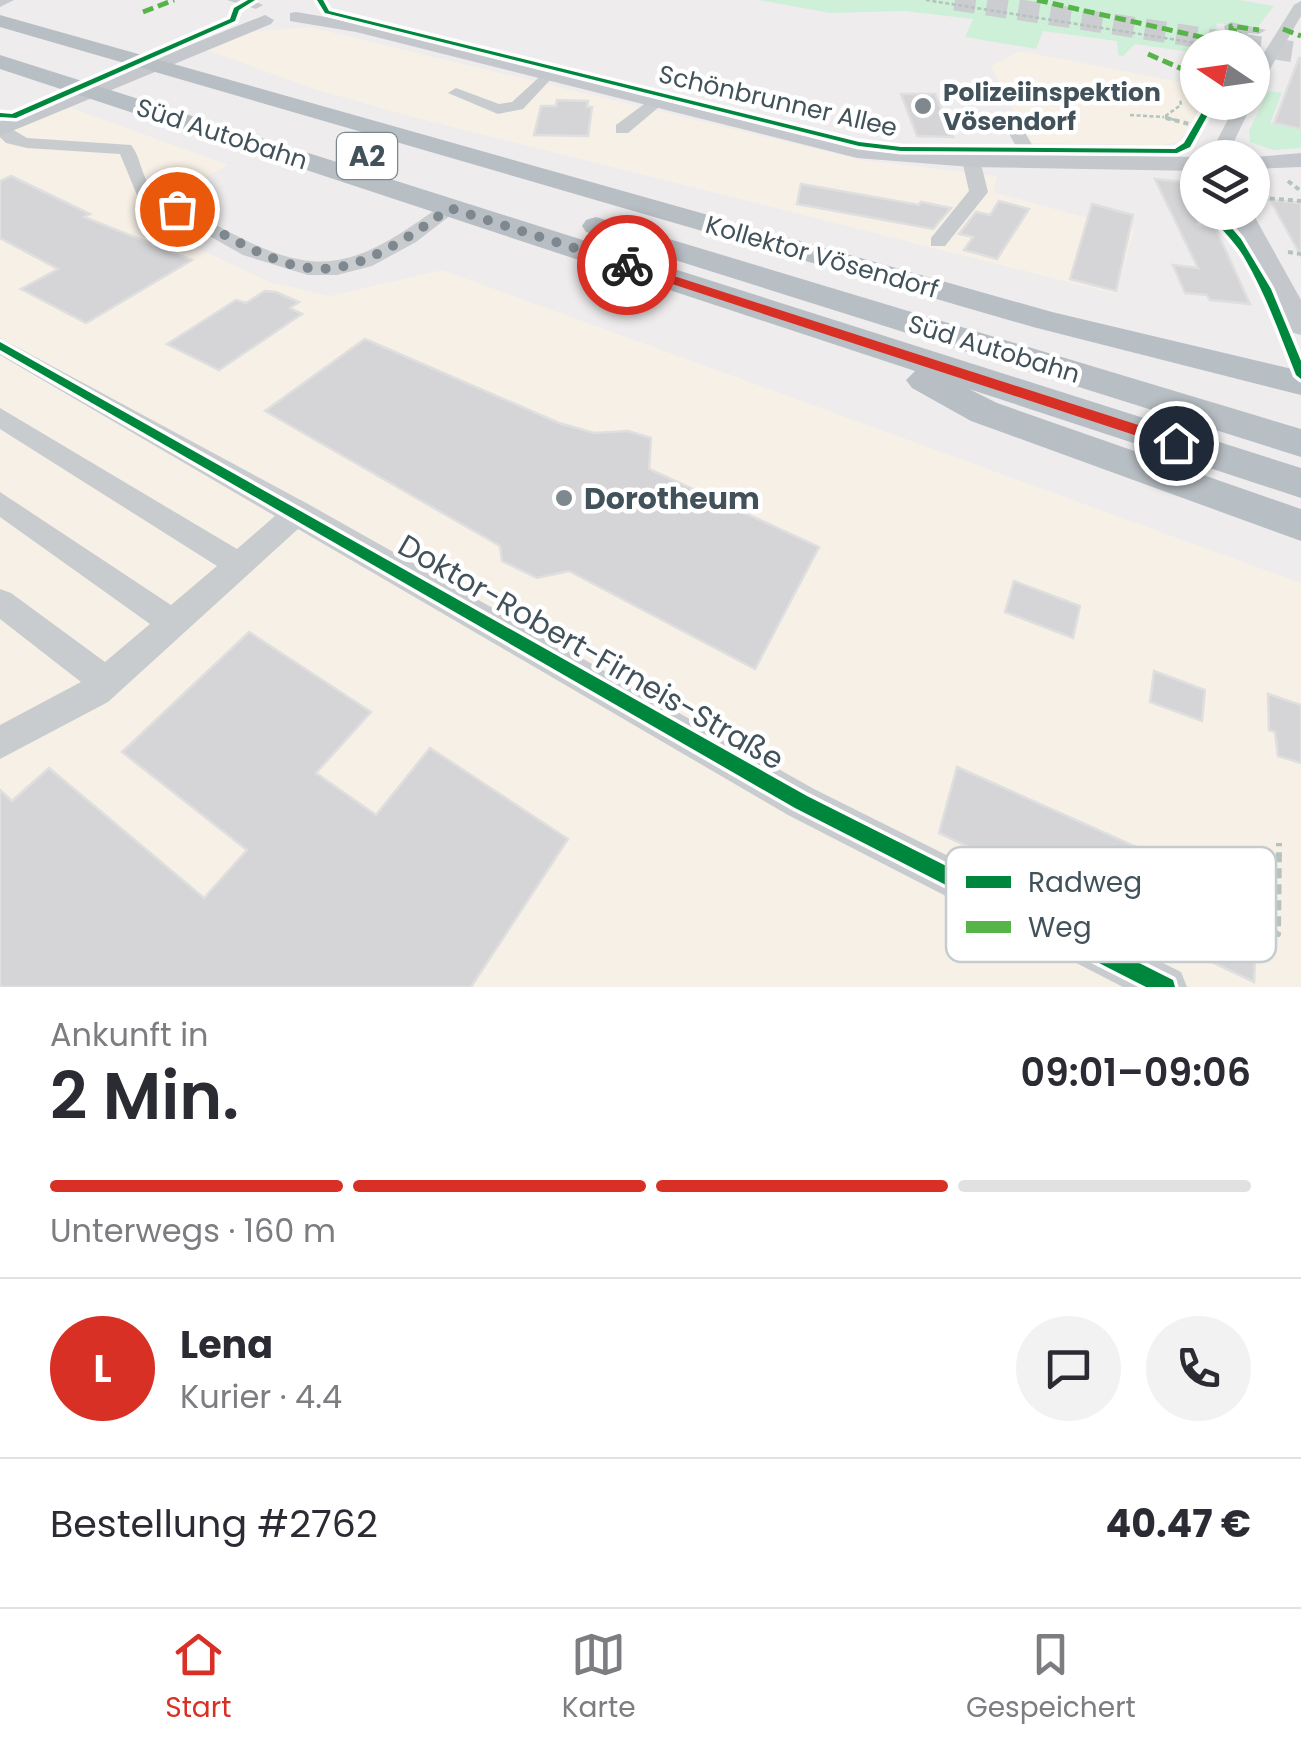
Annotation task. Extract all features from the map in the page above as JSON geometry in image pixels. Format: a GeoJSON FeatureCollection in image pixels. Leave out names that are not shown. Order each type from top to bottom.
{"type":"FeatureCollection","features":[{"type":"Feature","properties":{"kind":"highway","name":"Kollektor Vösendorf"},"geometry":{"type":"LineString","coordinates":[[0,21],[118,78],[1045,320],[1297,381]]}},
{"type":"Feature","properties":{"kind":"highway","name":"Süd Autobahn"},"geometry":{"type":"LineString","coordinates":[[0,41],[1301,443]]}},
{"type":"Feature","properties":{"kind":"highway","name":"Süd Autobahn"},"geometry":{"type":"LineString","coordinates":[[0,62],[118,78],[450,208],[1301,483]]}},
{"type":"Feature","properties":{"kind":"highway"},"geometry":{"type":"LineString","coordinates":[[832,332],[984,412],[1301,525]]}},
{"type":"Feature","properties":{"kind":"main road","name":"Schönbrunner Allee"},"geometry":{"type":"LineString","coordinates":[[261,10],[303,10],[356,28],[858,151],[967,154],[1033,162],[1180,164]]}},
{"type":"Feature","properties":{"kind":"main road"},"geometry":{"type":"LineString","coordinates":[[1,128],[195,47],[261,10]]}},
{"type":"Feature","properties":{"kind":"main road"},"geometry":{"type":"LineString","coordinates":[[1270,161],[1301,160]]}},
{"type":"Feature","properties":{"kind":"main road"},"geometry":{"type":"LineString","coordinates":[[1249,230],[1301,326]]}},
{"type":"Feature","properties":{"kind":"street"},"geometry":{"type":"LineString","coordinates":[[0,2],[7,0]]}},
{"type":"Feature","properties":{"kind":"street"},"geometry":{"type":"LineString","coordinates":[[234,0],[261,10]]}},
{"type":"Feature","properties":{"kind":"street"},"geometry":{"type":"LineString","coordinates":[[1270,56],[1301,5],[1280,2]]}},
{"type":"Feature","properties":{"kind":"street"},"geometry":{"type":"LineString","coordinates":[[1231,30],[1231,26],[1259,30]]}},
{"type":"Feature","properties":{"kind":"street"},"geometry":{"type":"LineString","coordinates":[[456,93],[498,109],[517,106],[547,75]]}},
{"type":"Feature","properties":{"kind":"street"},"geometry":{"type":"LineString","coordinates":[[622,129],[657,102]]}},
{"type":"Feature","properties":{"kind":"street"},"geometry":{"type":"LineString","coordinates":[[1010,121],[1033,162]]}},
{"type":"Feature","properties":{"kind":"street"},"geometry":{"type":"LineString","coordinates":[[1,128],[12,139],[27,144],[125,149],[131,155],[136,182],[144,191],[274,261],[302,268],[331,270],[362,264],[395,248],[450,208]]}},
{"type":"Feature","properties":{"kind":"street"},"geometry":{"type":"LineString","coordinates":[[938,242],[979,192],[967,154]]}},
{"type":"Feature","properties":{"kind":"street","name":"Doktor-Robert-Firneis-Straße"},"geometry":{"type":"LineString","coordinates":[[0,345],[802,802],[946,877]]}},
{"type":"Feature","properties":{"kind":"street"},"geometry":{"type":"LineString","coordinates":[[0,416],[240,565]]}},
{"type":"Feature","properties":{"kind":"street"},"geometry":{"type":"LineString","coordinates":[[0,503],[173,624]]}},
{"type":"Feature","properties":{"kind":"street"},"geometry":{"type":"LineString","coordinates":[[0,743],[96,692],[298,512]]}},
{"type":"Feature","properties":{"kind":"street"},"geometry":{"type":"LineString","coordinates":[[0,602],[106,682]]}},
{"type":"Feature","properties":{"kind":"street","name":"Doktor-Robert-Firneis-Straße"},"geometry":{"type":"LineString","coordinates":[[1111,962],[1166,987]]}},
{"type":"Feature","properties":{"kind":"path"},"geometry":{"type":"LineString","coordinates":[[926,0],[1180,41]]}},
{"type":"Feature","properties":{"kind":"path"},"geometry":{"type":"LineString","coordinates":[[1164,117],[1180,106]]}},
{"type":"Feature","properties":{"kind":"path"},"geometry":{"type":"LineString","coordinates":[[1130,116],[1199,124],[1186,144],[1168,151],[1173,164]]}},
{"type":"Feature","properties":{"kind":"path"},"geometry":{"type":"LineString","coordinates":[[1270,198],[1301,200]]}},
{"type":"Feature","properties":{"kind":"path"},"geometry":{"type":"LineString","coordinates":[[1276,933],[1279,843]]}},
{"type":"Feature","properties":{"kind":"shaded area"},"geometry":{"type":"Polygon","coordinates":[[[310,27],[862,160],[997,176],[993,192],[1134,231],[1116,294],[413,117],[314,89],[207,50],[250,32],[310,27]]]}},
{"type":"Feature","properties":{"kind":"shaded area"},"geometry":{"type":"Polygon","coordinates":[[[1020,51],[1180,82],[1180,120],[1194,120],[1179,142],[1163,145],[1030,143],[991,66],[1020,51]]]}},
{"type":"Feature","properties":{"kind":"shaded area"},"geometry":{"type":"Polygon","coordinates":[[[58,103],[228,165],[133,218],[270,282],[330,296],[442,270],[1301,583],[1301,987],[0,987],[0,122],[58,103]]]}},
{"type":"Feature","properties":{"kind":"green space"},"geometry":{"type":"Polygon","coordinates":[[[759,0],[1239,0],[1274,6],[1257,28],[1217,23],[1216,30],[1180,30],[1180,51],[1135,44],[1123,56],[1118,55],[1117,41],[1043,31],[1036,49],[965,37],[973,19],[904,11],[830,13],[759,0]]]}},
{"type":"Feature","properties":{"kind":"green space"},"geometry":{"type":"Polygon","coordinates":[[[1270,91],[1282,93],[1270,123],[1301,130],[1301,148],[1273,150],[1270,140],[1250,140],[1254,120],[1270,120],[1270,91]]]}},
{"type":"Feature","properties":{"kind":"building"},"geometry":{"type":"Polygon","coordinates":[[[1301,58],[1301,129],[1274,123],[1301,58]]]}},
{"type":"Feature","properties":{"kind":"building"},"geometry":{"type":"Polygon","coordinates":[[[901,94],[935,94],[953,137],[917,136],[901,94]]]}},
{"type":"Feature","properties":{"kind":"building"},"geometry":{"type":"Polygon","coordinates":[[[557,100],[588,101],[587,107],[592,107],[588,136],[534,135],[541,106],[556,106],[557,100]]]}},
{"type":"Feature","properties":{"kind":"building"},"geometry":{"type":"Polygon","coordinates":[[[11,176],[90,214],[84,217],[192,260],[86,323],[21,289],[58,269],[0,238],[0,181],[11,176]]]}},
{"type":"Feature","properties":{"kind":"building"},"geometry":{"type":"Polygon","coordinates":[[[1155,179],[1180,182],[1180,230],[1216,230],[1250,304],[1185,293],[1173,265],[1198,268],[1155,179]]]}},
{"type":"Feature","properties":{"kind":"building"},"geometry":{"type":"Polygon","coordinates":[[[801,184],[951,208],[933,229],[797,204],[801,184]]]}},
{"type":"Feature","properties":{"kind":"building"},"geometry":{"type":"Polygon","coordinates":[[[1270,200],[1301,203],[1301,256],[1270,200]]]}},
{"type":"Feature","properties":{"kind":"building"},"geometry":{"type":"Polygon","coordinates":[[[999,201],[1029,209],[997,259],[964,250],[973,237],[959,234],[976,212],[990,215],[999,201]]]}},
{"type":"Feature","properties":{"kind":"building"},"geometry":{"type":"Polygon","coordinates":[[[1092,204],[1133,215],[1116,291],[1070,279],[1092,204]]]}},
{"type":"Feature","properties":{"kind":"building"},"geometry":{"type":"Polygon","coordinates":[[[265,291],[299,302],[290,308],[302,314],[219,370],[167,344],[236,300],[246,303],[265,291]]]}},
{"type":"Feature","properties":{"kind":"building","name":"Dorotheum"},"geometry":{"type":"Polygon","coordinates":[[[365,339],[559,423],[594,433],[628,431],[651,438],[649,469],[819,547],[755,669],[569,571],[537,578],[502,561],[500,546],[265,411],[365,339]]]}},
{"type":"Feature","properties":{"kind":"building"},"geometry":{"type":"Polygon","coordinates":[[[1014,581],[1080,606],[1073,638],[1005,612],[1014,581]]]}},
{"type":"Feature","properties":{"kind":"building"},"geometry":{"type":"Polygon","coordinates":[[[249,632],[371,712],[316,773],[376,815],[430,748],[568,839],[471,987],[0,987],[0,790],[12,801],[49,768],[204,898],[247,850],[122,752],[249,632]]]}},
{"type":"Feature","properties":{"kind":"building"},"geometry":{"type":"Polygon","coordinates":[[[1154,671],[1205,690],[1202,721],[1150,702],[1154,671]]]}},
{"type":"Feature","properties":{"kind":"building"},"geometry":{"type":"Polygon","coordinates":[[[1268,694],[1301,705],[1301,763],[1278,756],[1275,732],[1269,730],[1268,694]]]}},
{"type":"Feature","properties":{"kind":"building"},"geometry":{"type":"Polygon","coordinates":[[[957,767],[1137,847],[969,847],[939,833],[957,767]]]}},
{"type":"Feature","properties":{"kind":"building"},"geometry":{"type":"Polygon","coordinates":[[[1212,962],[1255,962],[1254,982],[1212,962]]]}},
{"type":"Feature","properties":{"kind":"tunnel"},"geometry":{"type":"LineString","coordinates":[[955,0],[1301,53]]}},
{"type":"Feature","properties":{"kind":"marked path"},"geometry":{"type":"LineString","coordinates":[[143,12],[174,0]]}},
{"type":"Feature","properties":{"kind":"marked path"},"geometry":{"type":"LineString","coordinates":[[1037,0],[1180,32]]}},
{"type":"Feature","properties":{"kind":"marked path"},"geometry":{"type":"LineString","coordinates":[[1231,30],[1231,26],[1259,30]]}},
{"type":"Feature","properties":{"kind":"marked path"},"geometry":{"type":"LineString","coordinates":[[1283,29],[1301,36]]}},
{"type":"Feature","properties":{"kind":"marked path"},"geometry":{"type":"LineString","coordinates":[[1148,54],[1180,68]]}},
{"type":"Feature","properties":{"kind":"cycle path"},"geometry":{"type":"LineString","coordinates":[[0,115],[13,116],[233,20],[236,9],[252,0]]}},
{"type":"Feature","properties":{"kind":"cycle path"},"geometry":{"type":"LineString","coordinates":[[320,0],[327,12],[859,144],[901,149],[1177,151],[1187,145],[1202,120]]}},
{"type":"Feature","properties":{"kind":"cycle path"},"geometry":{"type":"LineString","coordinates":[[1228,230],[1257,272],[1301,375]]}},
{"type":"Feature","properties":{"kind":"cycle path"},"geometry":{"type":"LineString","coordinates":[[0,345],[801,802],[946,875]]}},
{"type":"Feature","properties":{"kind":"cycle path"},"geometry":{"type":"LineString","coordinates":[[1117,962],[1166,987]]}},
{"type":"Feature","properties":{"kind":"way so far"},"geometry":{"type":"LineString","coordinates":[[177,209],[274,261],[302,268],[331,270],[362,264],[395,248],[450,208],[627,265]]}},
{"type":"Feature","properties":{"kind":"place","name":"Polizeiinspektion Vösendorf"},"geometry":{"type":"Point","coordinates":[923,106]}},
{"type":"Feature","properties":{"kind":"place","name":"Dorotheum"},"geometry":{"type":"Point","coordinates":[564,498]}},
{"type":"Feature","properties":{"kind":"route"},"geometry":{"type":"LineString","coordinates":[[627,265],[1176,443]]}}]}
